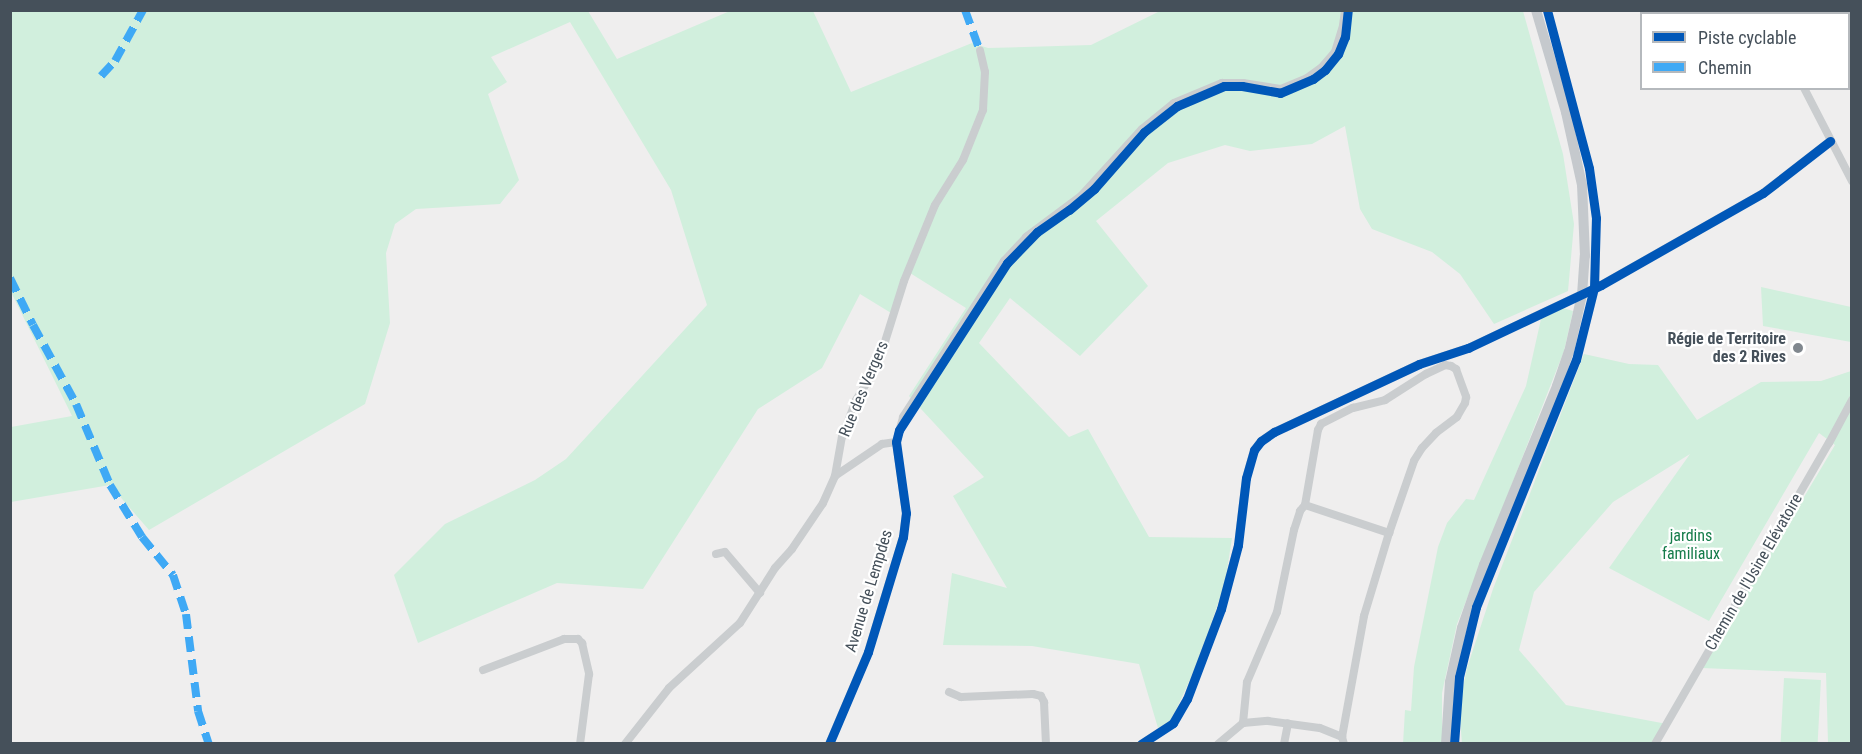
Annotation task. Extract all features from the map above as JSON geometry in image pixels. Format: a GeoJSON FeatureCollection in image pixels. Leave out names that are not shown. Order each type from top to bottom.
{"type":"FeatureCollection","features":[{"type":"Feature","properties":{"kind":"main road"},"geometry":{"type":"LineString","coordinates":[[1446,744],[1450,682],[1464,621],[1484,565],[1557,386],[1569,352],[1582,295],[1585,241],[1582,185],[1566,112],[1536,10]]}},
{"type":"Feature","properties":{"kind":"street"},"geometry":{"type":"LineString","coordinates":[[835,476],[882,444],[896,442],[909,406],[1018,244],[1081,196],[1142,129],[1174,103],[1222,83],[1243,83],[1281,89],[1307,78],[1321,68],[1335,52],[1344,25],[1345,10]]}},
{"type":"Feature","properties":{"kind":"street","name":"Rue des Vergers"},"geometry":{"type":"LineString","coordinates":[[625,744],[669,688],[740,623],[823,503],[835,476],[842,437],[856,400],[873,373],[883,348],[904,281],[935,205],[963,160],[983,110],[985,72],[980,51]]}},
{"type":"Feature","properties":{"kind":"street"},"geometry":{"type":"LineString","coordinates":[[1805,90],[1828,131],[1830,141],[1851,181]]}},
{"type":"Feature","properties":{"kind":"street"},"geometry":{"type":"LineString","coordinates":[[1141,744],[1156,736],[1179,715],[1221,609],[1238,545],[1246,478],[1254,450],[1262,441],[1274,432],[1419,364],[1468,348],[1582,295],[1763,193],[1830,141]]}},
{"type":"Feature","properties":{"kind":"street"},"geometry":{"type":"LineString","coordinates":[[1218,744],[1243,723],[1288,723],[1320,728],[1343,740],[1364,616],[1414,461],[1436,433],[1456,417],[1466,404],[1466,397],[1456,369],[1451,366],[1445,365],[1426,374],[1385,400],[1353,408],[1321,424],[1305,505],[1300,511],[1294,530],[1277,612],[1247,682],[1243,723]]}},
{"type":"Feature","properties":{"kind":"street","name":"Chemin de l'Usine Elévatoire"},"geometry":{"type":"LineString","coordinates":[[1655,744],[1829,443],[1851,400]]}},
{"type":"Feature","properties":{"kind":"street","name":"Avenue de Lempdes"},"geometry":{"type":"LineString","coordinates":[[829,744],[868,652],[905,525],[896,442]]}},
{"type":"Feature","properties":{"kind":"street"},"geometry":{"type":"LineString","coordinates":[[1305,505],[1389,533]]}},
{"type":"Feature","properties":{"kind":"street"},"geometry":{"type":"LineString","coordinates":[[716,554],[725,552],[760,593]]}},
{"type":"Feature","properties":{"kind":"street"},"geometry":{"type":"LineString","coordinates":[[483,670],[564,639],[578,639],[582,643],[589,674],[580,744]]}},
{"type":"Feature","properties":{"kind":"street"},"geometry":{"type":"LineString","coordinates":[[949,692],[961,697],[1033,694],[1041,696],[1044,702],[1046,744]]}},
{"type":"Feature","properties":{"kind":"street"},"geometry":{"type":"LineString","coordinates":[[1284,744],[1288,723]]}},
{"type":"Feature","properties":{"kind":"green space"},"geometry":{"type":"Polygon","coordinates":[[[11,10],[588,11],[617,59],[730,11],[813,11],[851,92],[972,43],[988,48],[1091,45],[1160,11],[1523,11],[1563,154],[1574,224],[1568,291],[1494,324],[1460,274],[1432,252],[1372,229],[1360,209],[1345,126],[1312,144],[1250,151],[1225,145],[1168,163],[1096,221],[1148,286],[1080,356],[1010,298],[979,343],[1069,437],[1088,429],[1149,537],[1232,538],[1225,583],[1198,662],[1171,721],[1158,728],[1139,664],[1032,646],[943,645],[952,573],[1007,588],[953,496],[984,477],[909,396],[966,308],[910,273],[896,316],[860,294],[822,368],[758,409],[643,589],[557,583],[418,643],[394,575],[445,524],[535,480],[566,459],[707,305],[671,190],[570,22],[491,57],[507,82],[488,94],[519,180],[500,204],[416,209],[395,224],[386,253],[390,323],[365,404],[149,530],[110,485],[11,502],[11,427],[72,416],[11,292],[11,10]]]}},
{"type":"Feature","properties":{"kind":"green space"},"geometry":{"type":"Polygon","coordinates":[[[1761,287],[1851,307],[1851,342],[1763,326],[1761,287]]]}},
{"type":"Feature","properties":{"kind":"green space"},"geometry":{"type":"Polygon","coordinates":[[[1563,308],[1573,311],[1564,351],[1457,624],[1442,693],[1442,743],[1403,744],[1405,710],[1411,711],[1414,667],[1438,547],[1447,523],[1466,499],[1474,500],[1526,386],[1541,319],[1563,308]]]}},
{"type":"Feature","properties":{"kind":"green space","name":"jardins familiaux"},"geometry":{"type":"Polygon","coordinates":[[[1584,354],[1629,364],[1658,365],[1697,420],[1761,382],[1821,381],[1851,371],[1851,743],[1828,743],[1826,673],[1702,668],[1835,445],[1819,433],[1709,621],[1609,568],[1690,454],[1613,502],[1534,592],[1519,650],[1566,705],[1667,724],[1655,743],[1462,744],[1459,706],[1467,668],[1493,589],[1584,354]]]}},
{"type":"Feature","properties":{"kind":"green space"},"geometry":{"type":"Polygon","coordinates":[[[1784,678],[1821,680],[1818,744],[1781,743],[1784,678]]]}},
{"type":"Feature","properties":{"kind":"marked path"},"geometry":{"type":"LineString","coordinates":[[101,76],[115,61],[143,10]]}},
{"type":"Feature","properties":{"kind":"marked path"},"geometry":{"type":"LineString","coordinates":[[965,10],[980,51]]}},
{"type":"Feature","properties":{"kind":"marked path"},"geometry":{"type":"LineString","coordinates":[[10,278],[76,404],[110,485],[142,537],[173,575],[186,614],[198,711],[209,744]]}},
{"type":"Feature","properties":{"kind":"cycle path"},"geometry":{"type":"LineString","coordinates":[[829,744],[868,652],[903,537],[906,513],[896,442],[899,430],[1007,263],[1037,232],[1094,189],[1144,132],[1177,106],[1224,86],[1242,86],[1280,93],[1313,79],[1325,70],[1338,54],[1345,37],[1348,10]]}},
{"type":"Feature","properties":{"kind":"cycle path"},"geometry":{"type":"LineString","coordinates":[[1454,744],[1459,677],[1476,607],[1576,360],[1594,288],[1596,218],[1589,168],[1547,10]]}},
{"type":"Feature","properties":{"kind":"cycle path"},"geometry":{"type":"LineString","coordinates":[[1141,744],[1173,723],[1187,699],[1221,609],[1238,545],[1246,478],[1254,450],[1261,441],[1274,432],[1419,364],[1468,348],[1601,285],[1763,193],[1830,141]]}},
{"type":"Feature","properties":{"kind":"place","name":"Régie de Territoire des 2 Rives"},"geometry":{"type":"Point","coordinates":[1798,348]}}]}
